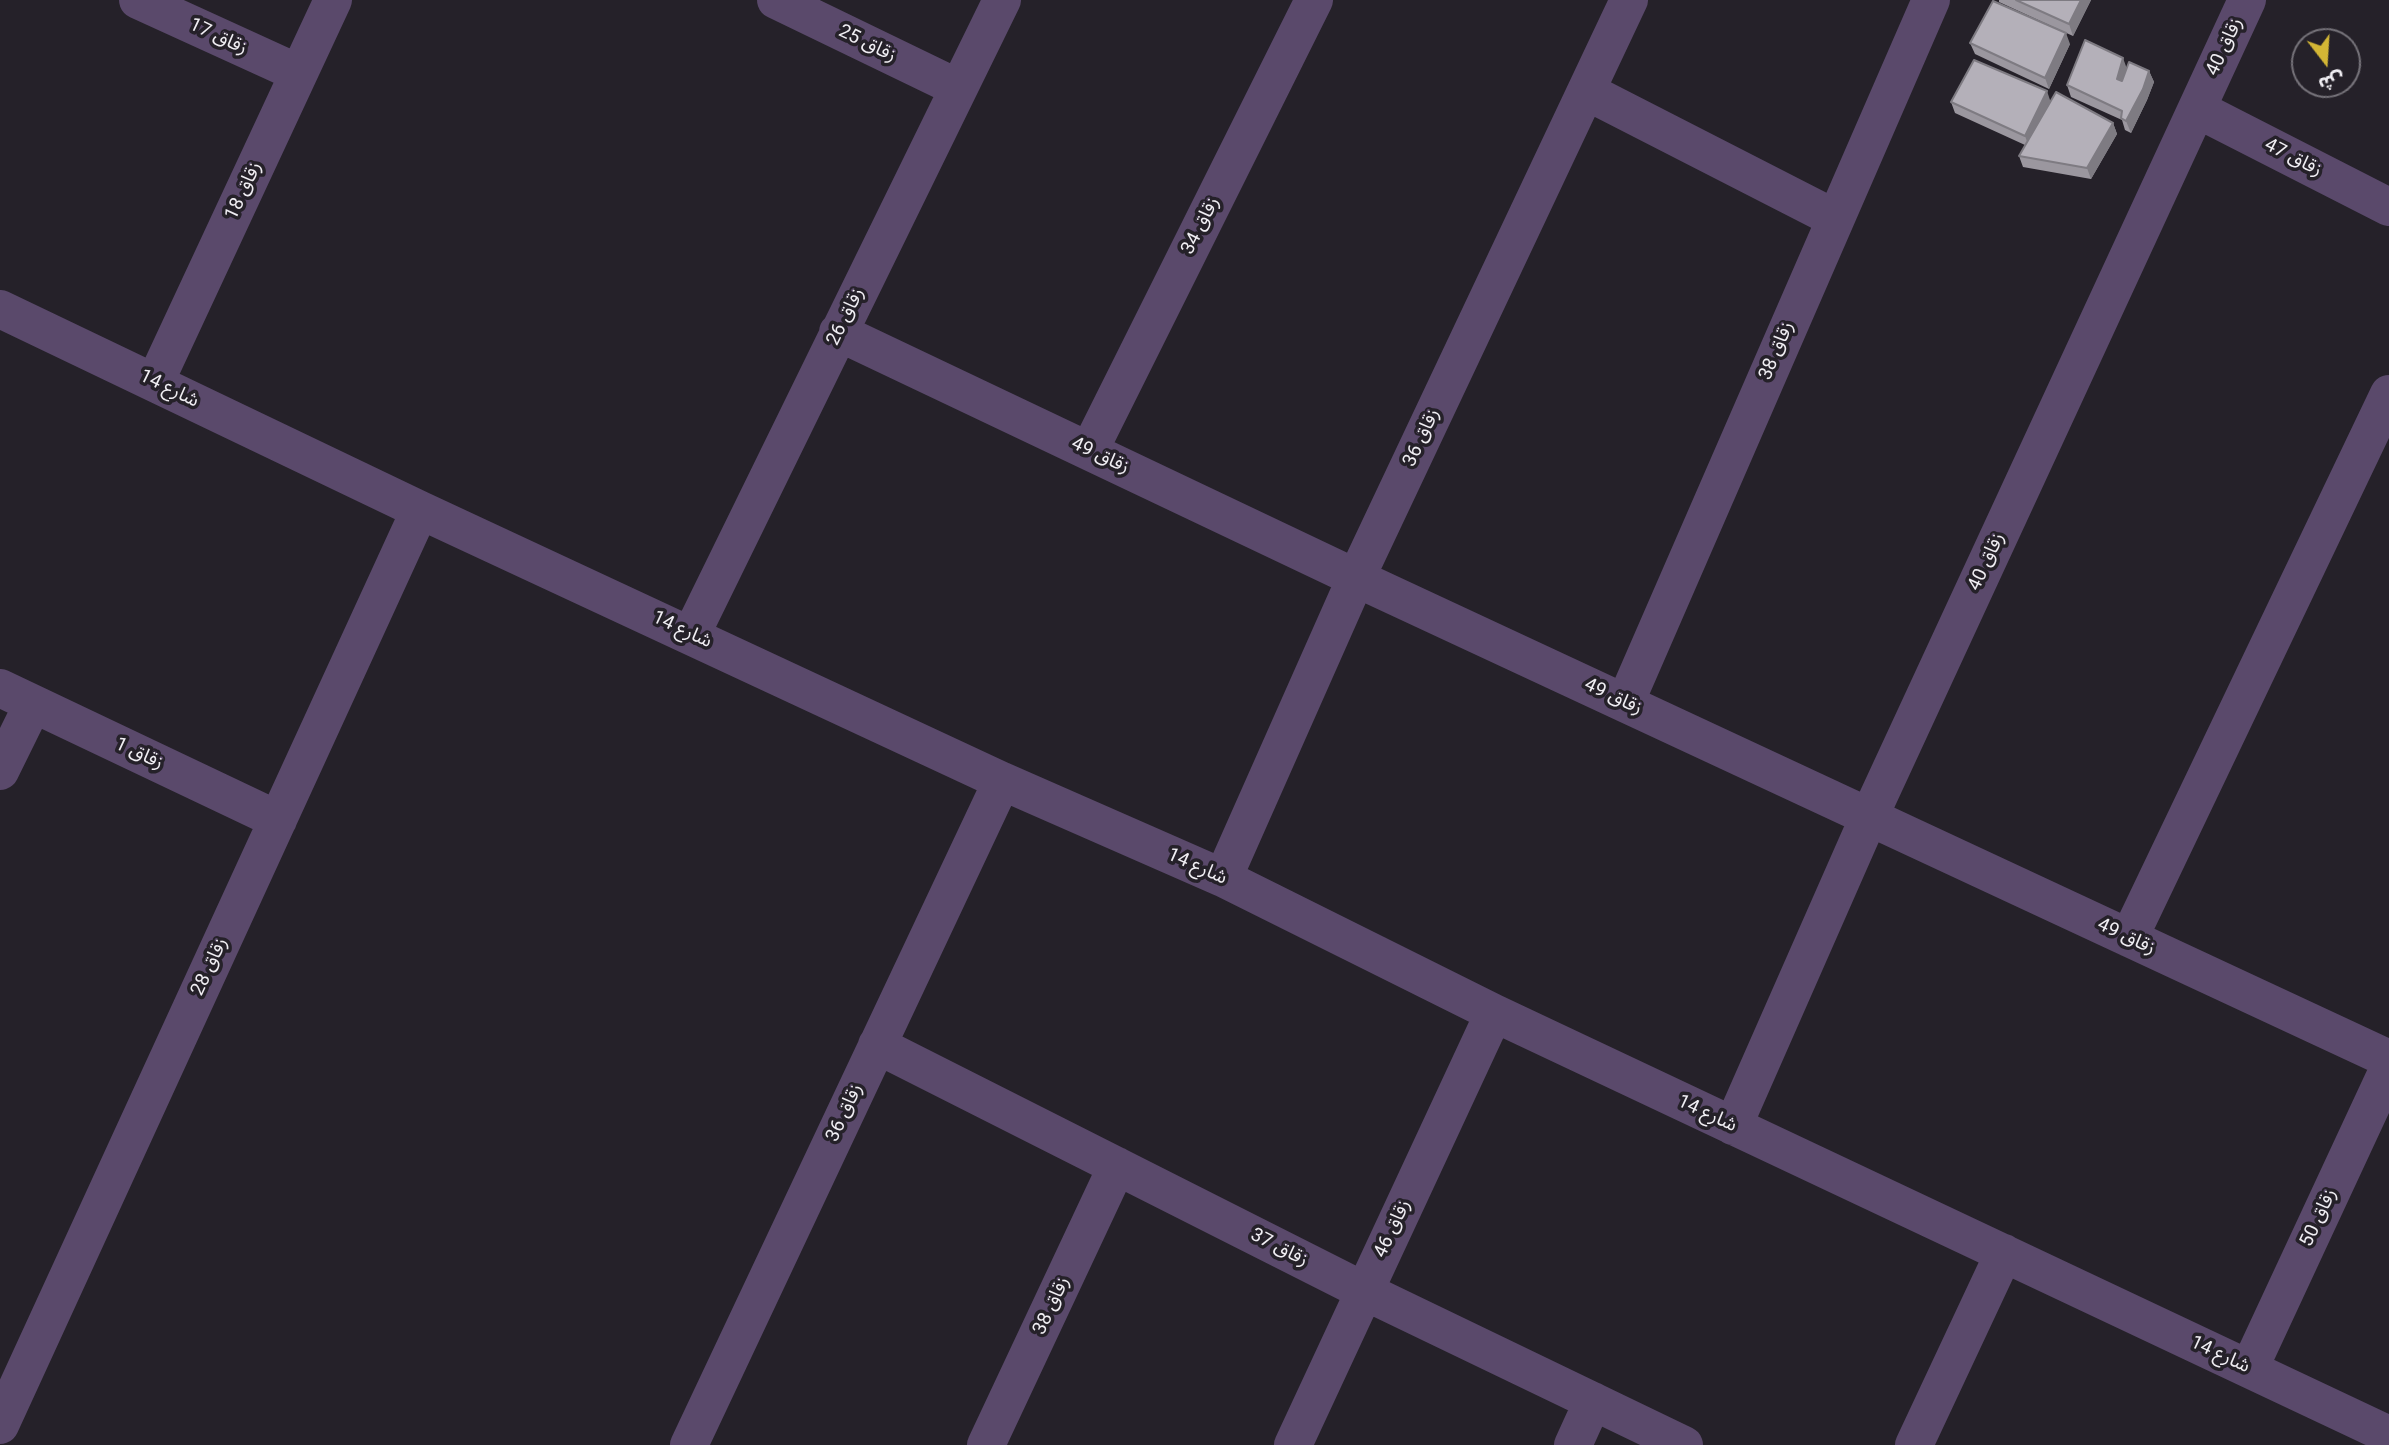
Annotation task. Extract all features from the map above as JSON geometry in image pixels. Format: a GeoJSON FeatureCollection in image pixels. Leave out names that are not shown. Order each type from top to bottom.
{"type":"FeatureCollection","features":[{"type":"Feature","properties":{"kind":"street","name":"زقاق 17"},"geometry":{"type":"LineString","coordinates":[[138,0],[298,73]]}},
{"type":"Feature","properties":{"kind":"street","name":"زقاق 18"},"geometry":{"type":"LineString","coordinates":[[155,382],[333,0]]}},
{"type":"Feature","properties":{"kind":"street","name":"زقاق 25"},"geometry":{"type":"LineString","coordinates":[[776,0],[958,88]]}},
{"type":"Feature","properties":{"kind":"street","name":"زقاق 26"},"geometry":{"type":"LineString","coordinates":[[691,635],[1002,0]]}},
{"type":"Feature","properties":{"kind":"street","name":"زقاق 34"},"geometry":{"type":"LineString","coordinates":[[1089,451],[1314,0]]}},
{"type":"Feature","properties":{"kind":"street","name":"زقاق 36"},"geometry":{"type":"LineString","coordinates":[[1223,878],[1356,578],[1629,0]]}},
{"type":"Feature","properties":{"kind":"street","name":"زقاق 38"},"geometry":{"type":"LineString","coordinates":[[1625,703],[1931,0]]}},
{"type":"Feature","properties":{"kind":"street","name":"زقاق 40"},"geometry":{"type":"LineString","coordinates":[[1733,1126],[1869,817],[2247,0]]}},
{"type":"Feature","properties":{"kind":"street"},"geometry":{"type":"LineString","coordinates":[[1586,92],[1835,219]]}},
{"type":"Feature","properties":{"kind":"street","name":"زقاق 47"},"geometry":{"type":"LineString","coordinates":[[2197,109],[2389,207]]}},
{"type":"Feature","properties":{"kind":"street","name":"شارع 14"},"geometry":{"type":"LineString","coordinates":[[0,309],[420,510],[1002,781],[1223,878],[1494,1013],[2389,1435]]}},
{"type":"Feature","properties":{"kind":"street","name":"زقاق 49"},"geometry":{"type":"LineString","coordinates":[[838,332],[1356,578],[2389,1059]]}},
{"type":"Feature","properties":{"kind":"street"},"geometry":{"type":"LineString","coordinates":[[2129,938],[2389,394]]}},
{"type":"Feature","properties":{"kind":"street","name":"زقاق 28"},"geometry":{"type":"LineString","coordinates":[[0,1425],[420,510]]}},
{"type":"Feature","properties":{"kind":"street"},"geometry":{"type":"LineString","coordinates":[[0,771],[16,696]]}},
{"type":"Feature","properties":{"kind":"street","name":"زقاق 1"},"geometry":{"type":"LineString","coordinates":[[16,696],[278,820]]}},
{"type":"Feature","properties":{"kind":"street","name":"زقاق 36"},"geometry":{"type":"LineString","coordinates":[[689,1445],[1002,781]]}},
{"type":"Feature","properties":{"kind":"street","name":"زقاق 46"},"geometry":{"type":"LineString","coordinates":[[1293,1445],[1494,1013]]}},
{"type":"Feature","properties":{"kind":"street","name":"زقاق 37"},"geometry":{"type":"LineString","coordinates":[[877,1045],[1364,1291],[1684,1445]]}},
{"type":"Feature","properties":{"kind":"street","name":"زقاق 50"},"geometry":{"type":"LineString","coordinates":[[2249,1369],[2389,1068]]}},
{"type":"Feature","properties":{"kind":"street","name":"زقاق 38"},"geometry":{"type":"LineString","coordinates":[[986,1445],[1117,1166]]}},
{"type":"Feature","properties":{"kind":"street"},"geometry":{"type":"LineString","coordinates":[[1913,1445],[2004,1253]]}},
{"type":"Feature","properties":{"kind":"street"},"geometry":{"type":"LineString","coordinates":[[1573,1445],[1593,1401]]}},
{"type":"Feature","properties":{"kind":"street"},"geometry":{"type":"LineString","coordinates":[[0,1434],[23,1445]]}},
{"type":"Feature","properties":{"kind":"building"},"geometry":{"type":"Polygon","coordinates":[[[2016,0],[2081,0],[2069,24],[2016,0]]]}},
{"type":"Feature","properties":{"kind":"building"},"geometry":{"type":"Polygon","coordinates":[[[1993,1],[2066,33],[2045,78],[1970,43],[1993,1]]]}},
{"type":"Feature","properties":{"kind":"building"},"geometry":{"type":"Polygon","coordinates":[[[2085,40],[2123,58],[2117,79],[2122,81],[2129,62],[2149,71],[2126,121],[2121,118],[2122,111],[2067,85],[2085,40]]]}},
{"type":"Feature","properties":{"kind":"building"},"geometry":{"type":"Polygon","coordinates":[[[1974,60],[2047,91],[2025,136],[1951,102],[1974,60]]]}},
{"type":"Feature","properties":{"kind":"building"},"geometry":{"type":"Polygon","coordinates":[[[2056,92],[2113,123],[2087,168],[2019,156],[2056,92]]]}}]}
